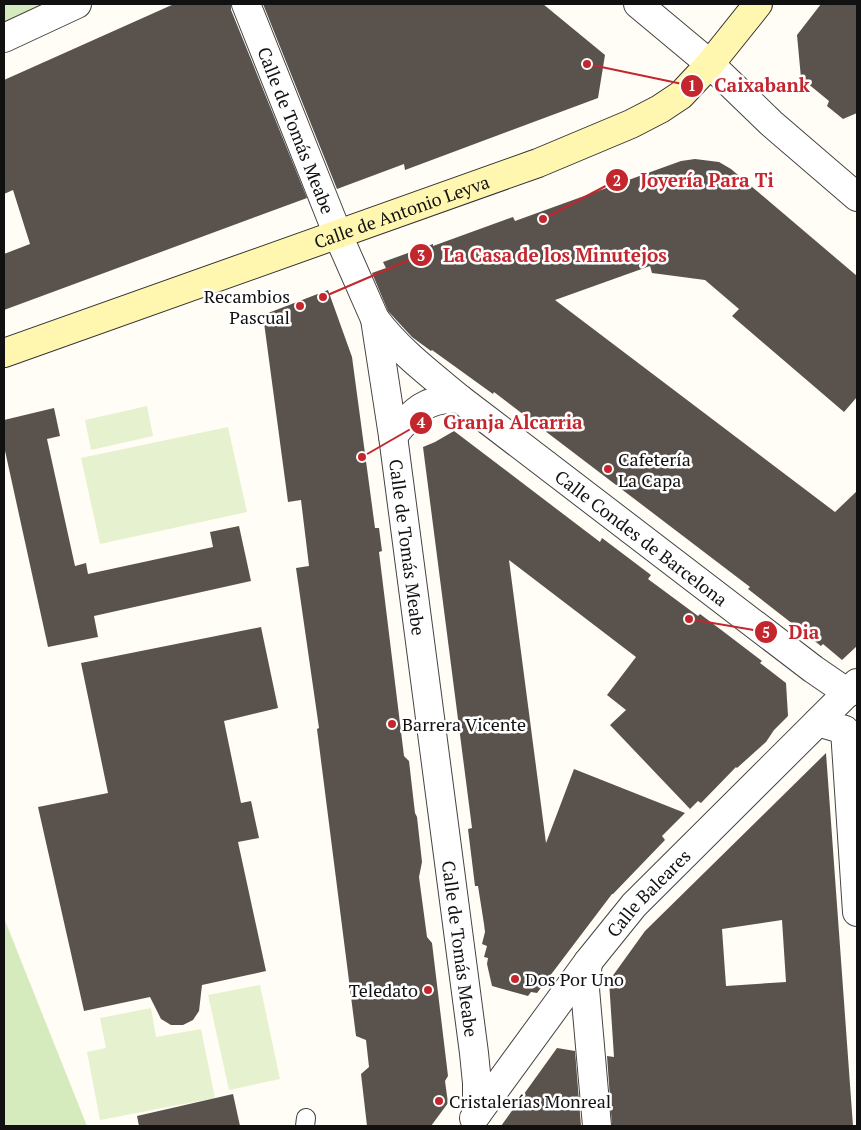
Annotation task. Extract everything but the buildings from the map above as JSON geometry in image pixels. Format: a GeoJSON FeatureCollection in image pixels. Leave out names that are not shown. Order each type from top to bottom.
{"type":"FeatureCollection","features":[{"type":"Feature","properties":{"kind":"main road","name":"Calle de Antonio Leyva"},"geometry":{"type":"LineString","coordinates":[[4,353],[538,163],[631,124],[660,110],[682,96],[758,4]]}},
{"type":"Feature","properties":{"kind":"street"},"geometry":{"type":"LineString","coordinates":[[4,38],[77,4]]}},
{"type":"Feature","properties":{"kind":"street","name":"Calle de Tomás Meabe"},"geometry":{"type":"LineString","coordinates":[[246,4],[338,235],[375,319],[393,436],[474,1054],[477,1083],[473,1120]]}},
{"type":"Feature","properties":{"kind":"street"},"geometry":{"type":"LineString","coordinates":[[638,4],[710,64],[771,123],[857,197]]}},
{"type":"Feature","properties":{"kind":"street","name":"Calle Condes de Barcelona"},"geometry":{"type":"LineString","coordinates":[[375,319],[388,336],[409,356],[460,399],[813,669],[852,688]]}},
{"type":"Feature","properties":{"kind":"street"},"geometry":{"type":"LineString","coordinates":[[393,436],[409,417],[431,402],[450,398],[460,399]]}},
{"type":"Feature","properties":{"kind":"street","name":"Calle Baleares"},"geometry":{"type":"LineString","coordinates":[[473,1120],[588,962],[634,906],[852,688]]}},
{"type":"Feature","properties":{"kind":"street"},"geometry":{"type":"LineString","coordinates":[[818,722],[845,730],[857,912]]}},
{"type":"Feature","properties":{"kind":"street"},"geometry":{"type":"LineString","coordinates":[[588,962],[585,989],[597,1126]]}},
{"type":"Feature","properties":{"kind":"green space"},"geometry":{"type":"Polygon","coordinates":[[[4,4],[77,4],[4,38],[4,4]]]}},
{"type":"Feature","properties":{"kind":"green space"},"geometry":{"type":"Polygon","coordinates":[[[147,406],[153,436],[91,450],[85,420],[147,406]]]}},
{"type":"Feature","properties":{"kind":"green space"},"geometry":{"type":"Polygon","coordinates":[[[228,427],[247,512],[100,544],[81,458],[228,427]]]}},
{"type":"Feature","properties":{"kind":"green space"},"geometry":{"type":"Polygon","coordinates":[[[4,918],[87,1126],[4,1126],[4,918]]]}},
{"type":"Feature","properties":{"kind":"green space"},"geometry":{"type":"Polygon","coordinates":[[[260,985],[280,1079],[229,1090],[208,995],[260,985]]]}},
{"type":"Feature","properties":{"kind":"green space"},"geometry":{"type":"Polygon","coordinates":[[[151,1008],[156,1037],[201,1029],[215,1098],[100,1120],[87,1052],[106,1048],[100,1018],[151,1008]]]}},
{"type":"Feature","properties":{"kind":"place","name":"Caixabank"},"geometry":{"type":"Point","coordinates":[587,64]}},
{"type":"Feature","properties":{"kind":"place","name":"Joyería Para Ti"},"geometry":{"type":"Point","coordinates":[543,219]}},
{"type":"Feature","properties":{"kind":"place","name":"La Casa de los Minutejos"},"geometry":{"type":"Point","coordinates":[323,297]}},
{"type":"Feature","properties":{"kind":"place","name":"Recambios Pascual"},"geometry":{"type":"Point","coordinates":[300,306]}},
{"type":"Feature","properties":{"kind":"place","name":"Granja Alcarria"},"geometry":{"type":"Point","coordinates":[362,457]}},
{"type":"Feature","properties":{"kind":"place","name":"Cafetería La Capa"},"geometry":{"type":"Point","coordinates":[608,469]}},
{"type":"Feature","properties":{"kind":"place","name":"Dia"},"geometry":{"type":"Point","coordinates":[689,619]}},
{"type":"Feature","properties":{"kind":"place","name":"Barrera Vicente"},"geometry":{"type":"Point","coordinates":[392,724]}},
{"type":"Feature","properties":{"kind":"place","name":"Dos Por Uno"},"geometry":{"type":"Point","coordinates":[515,979]}},
{"type":"Feature","properties":{"kind":"place","name":"Teledato"},"geometry":{"type":"Point","coordinates":[428,990]}},
{"type":"Feature","properties":{"kind":"place","name":"Cristalerías Monreal"},"geometry":{"type":"Point","coordinates":[439,1101]}}]}
